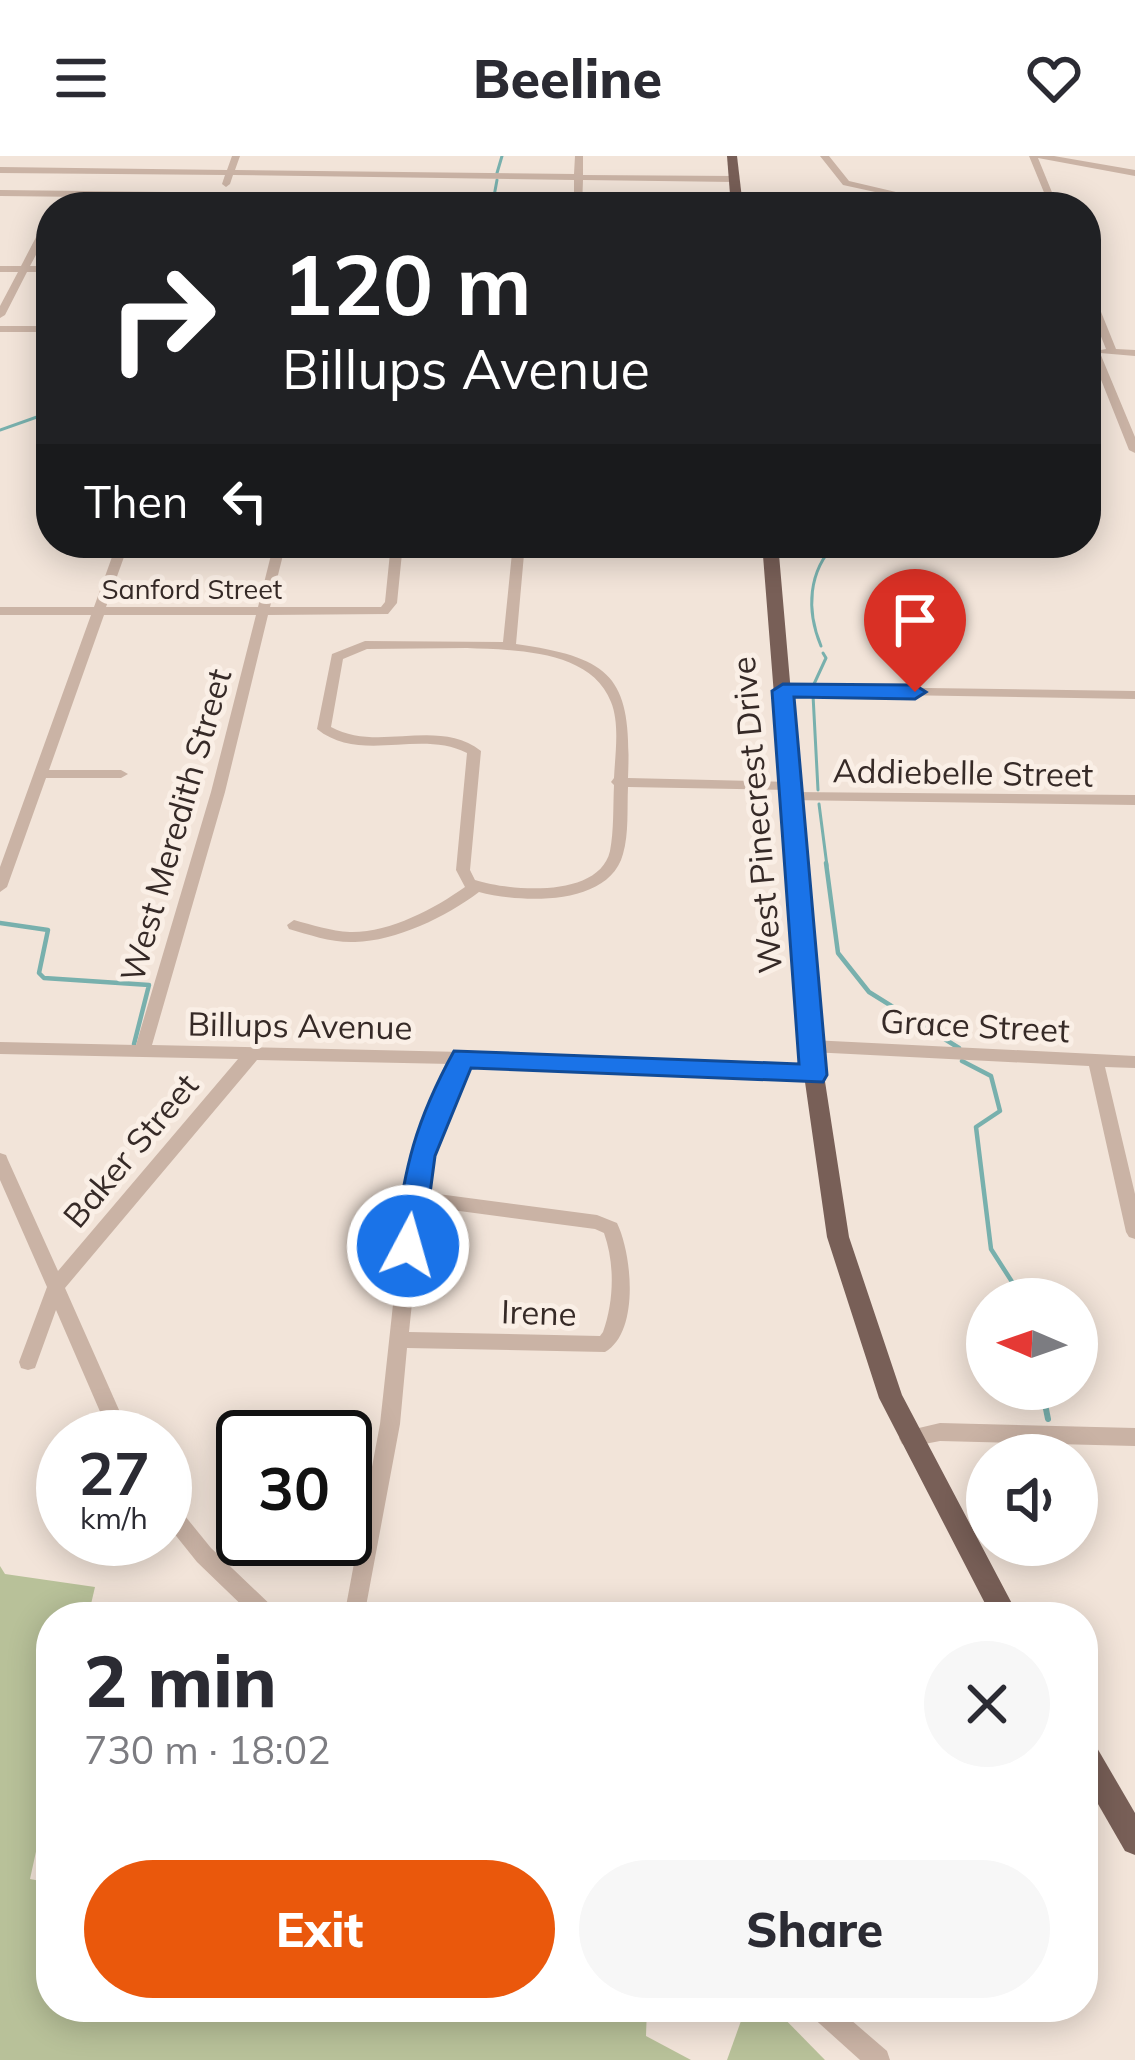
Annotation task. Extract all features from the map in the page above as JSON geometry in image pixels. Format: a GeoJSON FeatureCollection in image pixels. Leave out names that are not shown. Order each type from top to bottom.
{"type":"FeatureCollection","features":[{"type":"Feature","properties":{"kind":"main road"},"geometry":{"type":"LineString","coordinates":[[732,156],[735,192]]}},
{"type":"Feature","properties":{"kind":"main road","name":"West Pinecrest Drive"},"geometry":{"type":"LineString","coordinates":[[771,558],[814,1075],[829,1192],[851,1285],[909,1438],[998,1602]]}},
{"type":"Feature","properties":{"kind":"main road"},"geometry":{"type":"LineString","coordinates":[[1098,1776],[1135,1841]]}},
{"type":"Feature","properties":{"kind":"street"},"geometry":{"type":"LineString","coordinates":[[72,192],[97,156]]}},
{"type":"Feature","properties":{"kind":"street"},"geometry":{"type":"LineString","coordinates":[[224,192],[236,156]]}},
{"type":"Feature","properties":{"kind":"street"},"geometry":{"type":"LineString","coordinates":[[337,192],[344,156]]}},
{"type":"Feature","properties":{"kind":"street"},"geometry":{"type":"LineString","coordinates":[[578,192],[579,156]]}},
{"type":"Feature","properties":{"kind":"street"},"geometry":{"type":"LineString","coordinates":[[824,156],[846,183],[887,192]]}},
{"type":"Feature","properties":{"kind":"street"},"geometry":{"type":"LineString","coordinates":[[1049,192],[1036,156],[1135,173]]}},
{"type":"Feature","properties":{"kind":"street"},"geometry":{"type":"LineString","coordinates":[[0,170],[734,179]]}},
{"type":"Feature","properties":{"kind":"street"},"geometry":{"type":"LineString","coordinates":[[0,193],[36,194]]}},
{"type":"Feature","properties":{"kind":"street"},"geometry":{"type":"LineString","coordinates":[[0,316],[36,247]]}},
{"type":"Feature","properties":{"kind":"street"},"geometry":{"type":"LineString","coordinates":[[0,269],[36,269]]}},
{"type":"Feature","properties":{"kind":"street"},"geometry":{"type":"LineString","coordinates":[[1101,324],[1112,352]]}},
{"type":"Feature","properties":{"kind":"street"},"geometry":{"type":"LineString","coordinates":[[0,329],[36,329]]}},
{"type":"Feature","properties":{"kind":"street"},"geometry":{"type":"LineString","coordinates":[[1101,352],[1135,352]]}},
{"type":"Feature","properties":{"kind":"street"},"geometry":{"type":"LineString","coordinates":[[1101,375],[1135,451]]}},
{"type":"Feature","properties":{"kind":"street"},"geometry":{"type":"LineString","coordinates":[[0,887],[119,558]]}},
{"type":"Feature","properties":{"kind":"street","name":"West Meredith Street"},"geometry":{"type":"LineString","coordinates":[[142,1052],[218,792],[276,558]]}},
{"type":"Feature","properties":{"kind":"street","name":"Sanford Street"},"geometry":{"type":"LineString","coordinates":[[0,611],[384,611],[391,603],[396,558]]}},
{"type":"Feature","properties":{"kind":"street"},"geometry":{"type":"LineString","coordinates":[[509,648],[517,558]]}},
{"type":"Feature","properties":{"kind":"street"},"geometry":{"type":"LineString","coordinates":[[509,648],[573,659],[609,684],[620,707],[616,857],[602,879],[573,889],[518,893],[476,886],[466,879],[474,751],[448,740],[342,739],[329,734],[324,725],[336,661],[349,649],[509,648]]}},
{"type":"Feature","properties":{"kind":"street"},"geometry":{"type":"LineString","coordinates":[[783,691],[1135,695]]}},
{"type":"Feature","properties":{"kind":"street"},"geometry":{"type":"LineString","coordinates":[[42,773],[122,774]]}},
{"type":"Feature","properties":{"kind":"street","name":"Addiebelle Street"},"geometry":{"type":"LineString","coordinates":[[618,782],[1135,800]]}},
{"type":"Feature","properties":{"kind":"street"},"geometry":{"type":"LineString","coordinates":[[295,925],[348,937],[372,934],[456,901],[476,886]]}},
{"type":"Feature","properties":{"kind":"street","name":"Grace Street"},"geometry":{"type":"LineString","coordinates":[[812,1046],[1135,1062]]}},
{"type":"Feature","properties":{"kind":"street","name":"Billups Avenue"},"geometry":{"type":"LineString","coordinates":[[0,1048],[463,1058],[814,1075]]}},
{"type":"Feature","properties":{"kind":"street","name":"Baker Street"},"geometry":{"type":"LineString","coordinates":[[56,1286],[252,1054]]}},
{"type":"Feature","properties":{"kind":"street"},"geometry":{"type":"LineString","coordinates":[[357,1602],[386,1454],[413,1198],[432,1120],[463,1058]]}},
{"type":"Feature","properties":{"kind":"street"},"geometry":{"type":"LineString","coordinates":[[1096,1061],[1135,1232]]}},
{"type":"Feature","properties":{"kind":"street"},"geometry":{"type":"LineString","coordinates":[[0,1160],[109,1410]]}},
{"type":"Feature","properties":{"kind":"street","name":"Irene"},"geometry":{"type":"LineString","coordinates":[[399,1340],[605,1344],[617,1326],[620,1248],[611,1228],[597,1222],[413,1198]]}},
{"type":"Feature","properties":{"kind":"street"},"geometry":{"type":"LineString","coordinates":[[28,1362],[56,1286]]}},
{"type":"Feature","properties":{"kind":"street"},"geometry":{"type":"LineString","coordinates":[[909,1438],[940,1432],[1135,1438]]}},
{"type":"Feature","properties":{"kind":"street"},"geometry":{"type":"LineString","coordinates":[[192,1541],[253,1602]]}},
{"type":"Feature","properties":{"kind":"street"},"geometry":{"type":"LineString","coordinates":[[835,2022],[878,2060]]}},
{"type":"Feature","properties":{"kind":"green space"},"geometry":{"type":"Polygon","coordinates":[[[0,1566],[5,1574],[95,1587],[92,1602],[36,1602],[36,1852],[30,1879],[36,1880],[36,2022],[646,2022],[646,2036],[691,2060],[0,2060],[0,1566]]]}},
{"type":"Feature","properties":{"kind":"green space"},"geometry":{"type":"Polygon","coordinates":[[[741,2022],[788,2022],[825,2060],[727,2060],[741,2022]]]}},
{"type":"Feature","properties":{"kind":"waterway"},"geometry":{"type":"LineString","coordinates":[[497,173],[502,156]]}},
{"type":"Feature","properties":{"kind":"waterway"},"geometry":{"type":"LineString","coordinates":[[495,192],[497,180]]}},
{"type":"Feature","properties":{"kind":"waterway"},"geometry":{"type":"LineString","coordinates":[[0,430],[36,417]]}},
{"type":"Feature","properties":{"kind":"waterway"},"geometry":{"type":"LineString","coordinates":[[821,646],[812,592],[825,558]]}},
{"type":"Feature","properties":{"kind":"waterway"},"geometry":{"type":"LineString","coordinates":[[814,684],[826,658],[823,653]]}},
{"type":"Feature","properties":{"kind":"waterway"},"geometry":{"type":"LineString","coordinates":[[813,695],[818,790]]}},
{"type":"Feature","properties":{"kind":"waterway"},"geometry":{"type":"LineString","coordinates":[[819,804],[827,866]]}},
{"type":"Feature","properties":{"kind":"waterway"},"geometry":{"type":"LineString","coordinates":[[826,863],[838,953],[869,992],[959,1048]]}},
{"type":"Feature","properties":{"kind":"waterway"},"geometry":{"type":"LineString","coordinates":[[0,923],[48,930],[39,973],[44,978],[149,985],[134,1044]]}},
{"type":"Feature","properties":{"kind":"waterway"},"geometry":{"type":"LineString","coordinates":[[962,1061],[991,1076],[1000,1111],[976,1127],[991,1249],[1010,1278]]}},
{"type":"Feature","properties":{"kind":"waterway"},"geometry":{"type":"LineString","coordinates":[[1046,1410],[1048,1419]]}},
{"type":"Feature","properties":{"kind":"route"},"geometry":{"type":"LineString","coordinates":[[408,1246],[421,1156],[432,1120],[463,1058],[814,1075],[783,691],[915,692]]}}]}
